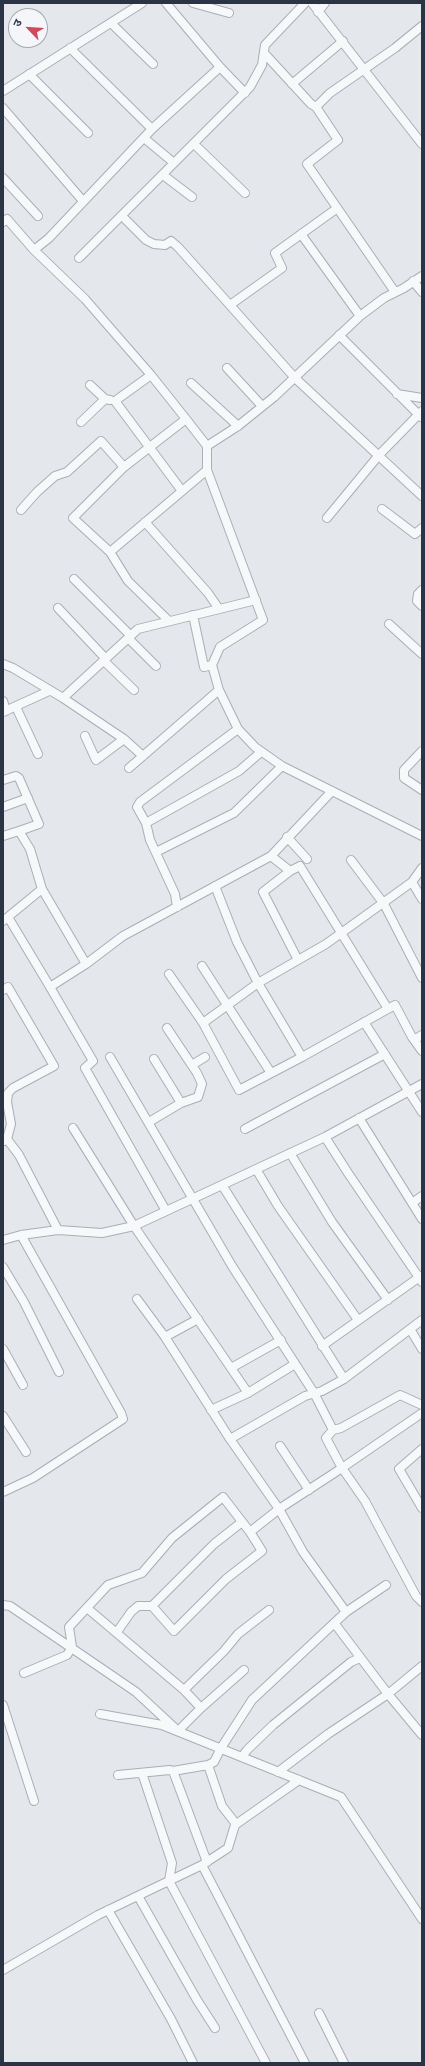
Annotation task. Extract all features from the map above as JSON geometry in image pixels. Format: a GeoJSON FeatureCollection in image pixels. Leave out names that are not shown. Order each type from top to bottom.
{"type":"FeatureCollection","features":[{"type":"Feature","properties":{"kind":"street"},"geometry":{"type":"LineString","coordinates":[[166,3],[244,93]]}},
{"type":"Feature","properties":{"kind":"street"},"geometry":{"type":"LineString","coordinates":[[193,3],[229,14]]}},
{"type":"Feature","properties":{"kind":"street"},"geometry":{"type":"LineString","coordinates":[[79,258],[250,87],[262,65],[265,44],[305,3]]}},
{"type":"Feature","properties":{"kind":"street"},"geometry":{"type":"LineString","coordinates":[[312,3],[318,12],[344,41],[422,144]]}},
{"type":"Feature","properties":{"kind":"street"},"geometry":{"type":"LineString","coordinates":[[318,12],[325,3]]}},
{"type":"Feature","properties":{"kind":"street"},"geometry":{"type":"LineString","coordinates":[[3,90],[140,4]]}},
{"type":"Feature","properties":{"kind":"street"},"geometry":{"type":"LineString","coordinates":[[111,23],[153,64]]}},
{"type":"Feature","properties":{"kind":"street"},"geometry":{"type":"LineString","coordinates":[[316,107],[330,93],[395,48],[422,26]]}},
{"type":"Feature","properties":{"kind":"street"},"geometry":{"type":"LineString","coordinates":[[292,84],[344,41]]}},
{"type":"Feature","properties":{"kind":"street"},"geometry":{"type":"LineString","coordinates":[[70,48],[152,129]]}},
{"type":"Feature","properties":{"kind":"street"},"geometry":{"type":"LineString","coordinates":[[264,53],[311,104],[316,107],[338,140],[307,164],[336,209],[395,292]]}},
{"type":"Feature","properties":{"kind":"street"},"geometry":{"type":"LineString","coordinates":[[34,250],[49,238],[152,129],[220,66]]}},
{"type":"Feature","properties":{"kind":"street"},"geometry":{"type":"LineString","coordinates":[[29,74],[88,133]]}},
{"type":"Feature","properties":{"kind":"street"},"geometry":{"type":"LineString","coordinates":[[3,108],[83,201]]}},
{"type":"Feature","properties":{"kind":"street"},"geometry":{"type":"LineString","coordinates":[[144,138],[174,164]]}},
{"type":"Feature","properties":{"kind":"street"},"geometry":{"type":"LineString","coordinates":[[194,144],[245,193]]}},
{"type":"Feature","properties":{"kind":"street"},"geometry":{"type":"LineString","coordinates":[[163,175],[192,197]]}},
{"type":"Feature","properties":{"kind":"street"},"geometry":{"type":"LineString","coordinates":[[3,178],[38,216]]}},
{"type":"Feature","properties":{"kind":"street"},"geometry":{"type":"LineString","coordinates":[[230,305],[282,268],[274,253],[336,209]]}},
{"type":"Feature","properties":{"kind":"street"},"geometry":{"type":"LineString","coordinates":[[122,216],[146,240],[154,244],[165,245],[171,241],[295,378],[422,496]]}},
{"type":"Feature","properties":{"kind":"street"},"geometry":{"type":"LineString","coordinates":[[4,219],[85,299],[151,375],[207,446],[207,470],[263,620],[220,647],[212,665],[219,690],[238,729],[261,752],[282,766],[422,836]]}},
{"type":"Feature","properties":{"kind":"street"},"geometry":{"type":"LineString","coordinates":[[301,234],[360,316]]}},
{"type":"Feature","properties":{"kind":"street"},"geometry":{"type":"LineString","coordinates":[[207,446],[238,426],[295,378],[360,316],[384,298],[422,276]]}},
{"type":"Feature","properties":{"kind":"street"},"geometry":{"type":"LineString","coordinates":[[413,281],[422,292]]}},
{"type":"Feature","properties":{"kind":"street"},"geometry":{"type":"LineString","coordinates":[[327,518],[379,455],[421,414],[397,394],[340,335]]}},
{"type":"Feature","properties":{"kind":"street"},"geometry":{"type":"LineString","coordinates":[[226,368],[262,406]]}},
{"type":"Feature","properties":{"kind":"street"},"geometry":{"type":"LineString","coordinates":[[115,401],[151,375]]}},
{"type":"Feature","properties":{"kind":"street"},"geometry":{"type":"LineString","coordinates":[[191,383],[238,426]]}},
{"type":"Feature","properties":{"kind":"street"},"geometry":{"type":"LineString","coordinates":[[90,385],[105,398],[115,401],[182,491]]}},
{"type":"Feature","properties":{"kind":"street"},"geometry":{"type":"LineString","coordinates":[[397,394],[422,398]]}},
{"type":"Feature","properties":{"kind":"street"},"geometry":{"type":"LineString","coordinates":[[81,422],[105,398]]}},
{"type":"Feature","properties":{"kind":"street"},"geometry":{"type":"LineString","coordinates":[[169,621],[128,581],[110,552],[73,518],[124,467],[186,419]]}},
{"type":"Feature","properties":{"kind":"street"},"geometry":{"type":"LineString","coordinates":[[21,510],[37,492],[55,476],[67,472],[101,441],[124,467]]}},
{"type":"Feature","properties":{"kind":"street"},"geometry":{"type":"LineString","coordinates":[[110,552],[207,470]]}},
{"type":"Feature","properties":{"kind":"street"},"geometry":{"type":"LineString","coordinates":[[382,508],[415,534],[422,528]]}},
{"type":"Feature","properties":{"kind":"street"},"geometry":{"type":"LineString","coordinates":[[145,522],[208,593],[219,609]]}},
{"type":"Feature","properties":{"kind":"street"},"geometry":{"type":"LineString","coordinates":[[74,579],[156,666]]}},
{"type":"Feature","properties":{"kind":"street"},"geometry":{"type":"LineString","coordinates":[[422,590],[418,594],[417,601],[422,606]]}},
{"type":"Feature","properties":{"kind":"street"},"geometry":{"type":"LineString","coordinates":[[63,698],[138,629],[256,600]]}},
{"type":"Feature","properties":{"kind":"street"},"geometry":{"type":"LineString","coordinates":[[58,608],[134,690]]}},
{"type":"Feature","properties":{"kind":"street"},"geometry":{"type":"LineString","coordinates":[[193,615],[204,667],[212,665]]}},
{"type":"Feature","properties":{"kind":"street"},"geometry":{"type":"LineString","coordinates":[[388,624],[422,654]]}},
{"type":"Feature","properties":{"kind":"street"},"geometry":{"type":"LineString","coordinates":[[3,664],[13,668],[49,691],[63,698],[124,739],[143,756]]}},
{"type":"Feature","properties":{"kind":"street"},"geometry":{"type":"LineString","coordinates":[[129,768],[219,690]]}},
{"type":"Feature","properties":{"kind":"street"},"geometry":{"type":"LineString","coordinates":[[3,701],[5,712],[49,691]]}},
{"type":"Feature","properties":{"kind":"street"},"geometry":{"type":"LineString","coordinates":[[16,707],[38,754]]}},
{"type":"Feature","properties":{"kind":"street"},"geometry":{"type":"LineString","coordinates":[[177,907],[175,894],[150,840],[146,823],[137,807],[140,802],[238,729]]}},
{"type":"Feature","properties":{"kind":"street"},"geometry":{"type":"LineString","coordinates":[[85,736],[96,760],[124,739]]}},
{"type":"Feature","properties":{"kind":"street"},"geometry":{"type":"LineString","coordinates":[[422,751],[404,770],[404,778],[422,790]]}},
{"type":"Feature","properties":{"kind":"street"},"geometry":{"type":"LineString","coordinates":[[146,823],[239,770],[261,752]]}},
{"type":"Feature","properties":{"kind":"street"},"geometry":{"type":"LineString","coordinates":[[156,852],[234,813],[282,766]]}},
{"type":"Feature","properties":{"kind":"street"},"geometry":{"type":"LineString","coordinates":[[3,780],[18,776],[39,824],[3,836]]}},
{"type":"Feature","properties":{"kind":"street"},"geometry":{"type":"LineString","coordinates":[[50,987],[86,964],[124,936],[271,856],[287,837],[332,791]]}},
{"type":"Feature","properties":{"kind":"street"},"geometry":{"type":"LineString","coordinates":[[3,807],[28,798]]}},
{"type":"Feature","properties":{"kind":"street"},"geometry":{"type":"LineString","coordinates":[[19,831],[30,848],[42,889],[86,964]]}},
{"type":"Feature","properties":{"kind":"street"},"geometry":{"type":"LineString","coordinates":[[287,837],[307,859]]}},
{"type":"Feature","properties":{"kind":"street"},"geometry":{"type":"LineString","coordinates":[[271,856],[290,871]]}},
{"type":"Feature","properties":{"kind":"street"},"geometry":{"type":"LineString","coordinates":[[351,860],[384,904],[422,978]]}},
{"type":"Feature","properties":{"kind":"street"},"geometry":{"type":"LineString","coordinates":[[298,960],[263,892],[290,871],[300,866],[388,1009]]}},
{"type":"Feature","properties":{"kind":"street"},"geometry":{"type":"LineString","coordinates":[[203,1023],[258,983],[298,960],[384,904],[412,882],[422,868]]}},
{"type":"Feature","properties":{"kind":"street"},"geometry":{"type":"LineString","coordinates":[[412,882],[422,899]]}},
{"type":"Feature","properties":{"kind":"street"},"geometry":{"type":"LineString","coordinates":[[215,886],[237,942],[258,983],[302,1057]]}},
{"type":"Feature","properties":{"kind":"street"},"geometry":{"type":"LineString","coordinates":[[42,889],[6,919],[50,987],[93,1061],[85,1068],[166,1212]]}},
{"type":"Feature","properties":{"kind":"street"},"geometry":{"type":"LineString","coordinates":[[202,966],[270,1073]]}},
{"type":"Feature","properties":{"kind":"street"},"geometry":{"type":"LineString","coordinates":[[169,974],[203,1023],[239,1090],[395,1005],[414,1040],[422,1051]]}},
{"type":"Feature","properties":{"kind":"street"},"geometry":{"type":"LineString","coordinates":[[3,990],[8,987],[54,1066],[13,1088],[8,1093],[7,1102],[11,1124],[5,1140],[19,1155],[58,1230]]}},
{"type":"Feature","properties":{"kind":"street"},"geometry":{"type":"LineString","coordinates":[[364,1022],[422,1112]]}},
{"type":"Feature","properties":{"kind":"street"},"geometry":{"type":"LineString","coordinates":[[149,1122],[181,1103],[198,1097],[202,1084],[192,1065],[167,1028]]}},
{"type":"Feature","properties":{"kind":"street"},"geometry":{"type":"LineString","coordinates":[[414,1040],[422,1035]]}},
{"type":"Feature","properties":{"kind":"street"},"geometry":{"type":"LineString","coordinates":[[245,1130],[385,1054]]}},
{"type":"Feature","properties":{"kind":"street"},"geometry":{"type":"LineString","coordinates":[[110,1057],[232,1266],[314,1393],[333,1430]]}},
{"type":"Feature","properties":{"kind":"street"},"geometry":{"type":"LineString","coordinates":[[192,1065],[204,1057]]}},
{"type":"Feature","properties":{"kind":"street"},"geometry":{"type":"LineString","coordinates":[[154,1059],[173,1087],[181,1103]]}},
{"type":"Feature","properties":{"kind":"street"},"geometry":{"type":"LineString","coordinates":[[3,1240],[21,1234],[58,1230],[102,1233],[134,1226],[325,1137],[422,1084]]}},
{"type":"Feature","properties":{"kind":"street"},"geometry":{"type":"LineString","coordinates":[[359,1118],[422,1219]]}},
{"type":"Feature","properties":{"kind":"street"},"geometry":{"type":"LineString","coordinates":[[73,1128],[134,1226],[248,1393]]}},
{"type":"Feature","properties":{"kind":"street"},"geometry":{"type":"LineString","coordinates":[[322,1346],[358,1320],[421,1279],[325,1137]]}},
{"type":"Feature","properties":{"kind":"street"},"geometry":{"type":"LineString","coordinates":[[290,1153],[332,1222],[388,1300]]}},
{"type":"Feature","properties":{"kind":"street"},"geometry":{"type":"LineString","coordinates":[[256,1169],[278,1206],[358,1320]]}},
{"type":"Feature","properties":{"kind":"street"},"geometry":{"type":"LineString","coordinates":[[222,1185],[344,1379]]}},
{"type":"Feature","properties":{"kind":"street"},"geometry":{"type":"LineString","coordinates":[[412,1203],[422,1196]]}},
{"type":"Feature","properties":{"kind":"street"},"geometry":{"type":"LineString","coordinates":[[3,1492],[33,1478],[123,1419],[21,1234]]}},
{"type":"Feature","properties":{"kind":"street"},"geometry":{"type":"LineString","coordinates":[[3,1268],[24,1302],[59,1372]]}},
{"type":"Feature","properties":{"kind":"street"},"geometry":{"type":"LineString","coordinates":[[137,1299],[165,1337],[230,1439],[279,1509],[303,1552],[346,1612]]}},
{"type":"Feature","properties":{"kind":"street"},"geometry":{"type":"LineString","coordinates":[[165,1337],[198,1319]]}},
{"type":"Feature","properties":{"kind":"street"},"geometry":{"type":"LineString","coordinates":[[230,1439],[305,1396],[322,1391],[344,1379],[422,1320]]}},
{"type":"Feature","properties":{"kind":"street"},"geometry":{"type":"LineString","coordinates":[[410,1329],[422,1349]]}},
{"type":"Feature","properties":{"kind":"street"},"geometry":{"type":"LineString","coordinates":[[231,1368],[281,1340]]}},
{"type":"Feature","properties":{"kind":"street"},"geometry":{"type":"LineString","coordinates":[[3,1349],[24,1385]]}},
{"type":"Feature","properties":{"kind":"street"},"geometry":{"type":"LineString","coordinates":[[211,1410],[248,1393],[296,1364]]}},
{"type":"Feature","properties":{"kind":"street"},"geometry":{"type":"LineString","coordinates":[[420,1597],[366,1501],[342,1468],[326,1438],[333,1430],[340,1428],[400,1394],[422,1405]]}},
{"type":"Feature","properties":{"kind":"street"},"geometry":{"type":"LineString","coordinates":[[250,1532],[279,1509],[422,1413]]}},
{"type":"Feature","properties":{"kind":"street"},"geometry":{"type":"LineString","coordinates":[[3,1416],[26,1452]]}},
{"type":"Feature","properties":{"kind":"street"},"geometry":{"type":"LineString","coordinates":[[280,1446],[309,1490]]}},
{"type":"Feature","properties":{"kind":"street"},"geometry":{"type":"LineString","coordinates":[[422,1449],[399,1469],[422,1508]]}},
{"type":"Feature","properties":{"kind":"street"},"geometry":{"type":"LineString","coordinates":[[24,1673],[67,1655],[72,1647],[68,1627],[108,1585],[142,1573],[172,1538],[223,1497],[250,1532],[262,1551],[226,1579],[174,1631],[152,1606]]}},
{"type":"Feature","properties":{"kind":"street"},"geometry":{"type":"LineString","coordinates":[[117,1632],[131,1612],[138,1606],[152,1606],[214,1544],[242,1522]]}},
{"type":"Feature","properties":{"kind":"street"},"geometry":{"type":"LineString","coordinates":[[118,1775],[173,1771],[208,1765],[214,1762],[221,1748],[252,1700],[335,1624],[346,1612],[386,1585]]}},
{"type":"Feature","properties":{"kind":"street"},"geometry":{"type":"LineString","coordinates":[[3,1605],[10,1606],[136,1692],[178,1731]]}},
{"type":"Feature","properties":{"kind":"street"},"geometry":{"type":"LineString","coordinates":[[87,1608],[184,1690],[201,1708]]}},
{"type":"Feature","properties":{"kind":"street"},"geometry":{"type":"LineString","coordinates":[[184,1690],[238,1634],[269,1610]]}},
{"type":"Feature","properties":{"kind":"street"},"geometry":{"type":"LineString","coordinates":[[335,1624],[388,1694],[422,1735]]}},
{"type":"Feature","properties":{"kind":"street"},"geometry":{"type":"LineString","coordinates":[[242,1757],[273,1725],[350,1662],[360,1658]]}},
{"type":"Feature","properties":{"kind":"street"},"geometry":{"type":"LineString","coordinates":[[278,1772],[328,1734],[388,1694],[422,1666]]}},
{"type":"Feature","properties":{"kind":"street"},"geometry":{"type":"LineString","coordinates":[[178,1731],[201,1708],[244,1670]]}},
{"type":"Feature","properties":{"kind":"street"},"geometry":{"type":"LineString","coordinates":[[3,1705],[34,1801]]}},
{"type":"Feature","properties":{"kind":"street"},"geometry":{"type":"LineString","coordinates":[[100,1714],[162,1725],[341,1797],[422,1919]]}},
{"type":"Feature","properties":{"kind":"street"},"geometry":{"type":"LineString","coordinates":[[208,1765],[222,1806],[236,1824],[235,1825]]}},
{"type":"Feature","properties":{"kind":"street"},"geometry":{"type":"LineString","coordinates":[[173,1771],[204,1863],[305,2063]]}},
{"type":"Feature","properties":{"kind":"street"},"geometry":{"type":"LineString","coordinates":[[142,1773],[172,1863],[169,1881],[266,2063]]}},
{"type":"Feature","properties":{"kind":"street"},"geometry":{"type":"LineString","coordinates":[[3,1970],[108,1910],[204,1863],[228,1848],[235,1825],[299,1780]]}},
{"type":"Feature","properties":{"kind":"street"},"geometry":{"type":"LineString","coordinates":[[138,1896],[197,2000],[215,2028]]}},
{"type":"Feature","properties":{"kind":"street"},"geometry":{"type":"LineString","coordinates":[[108,1910],[171,2019],[193,2063]]}},
{"type":"Feature","properties":{"kind":"street"},"geometry":{"type":"LineString","coordinates":[[320,2013],[344,2063]]}}]}
